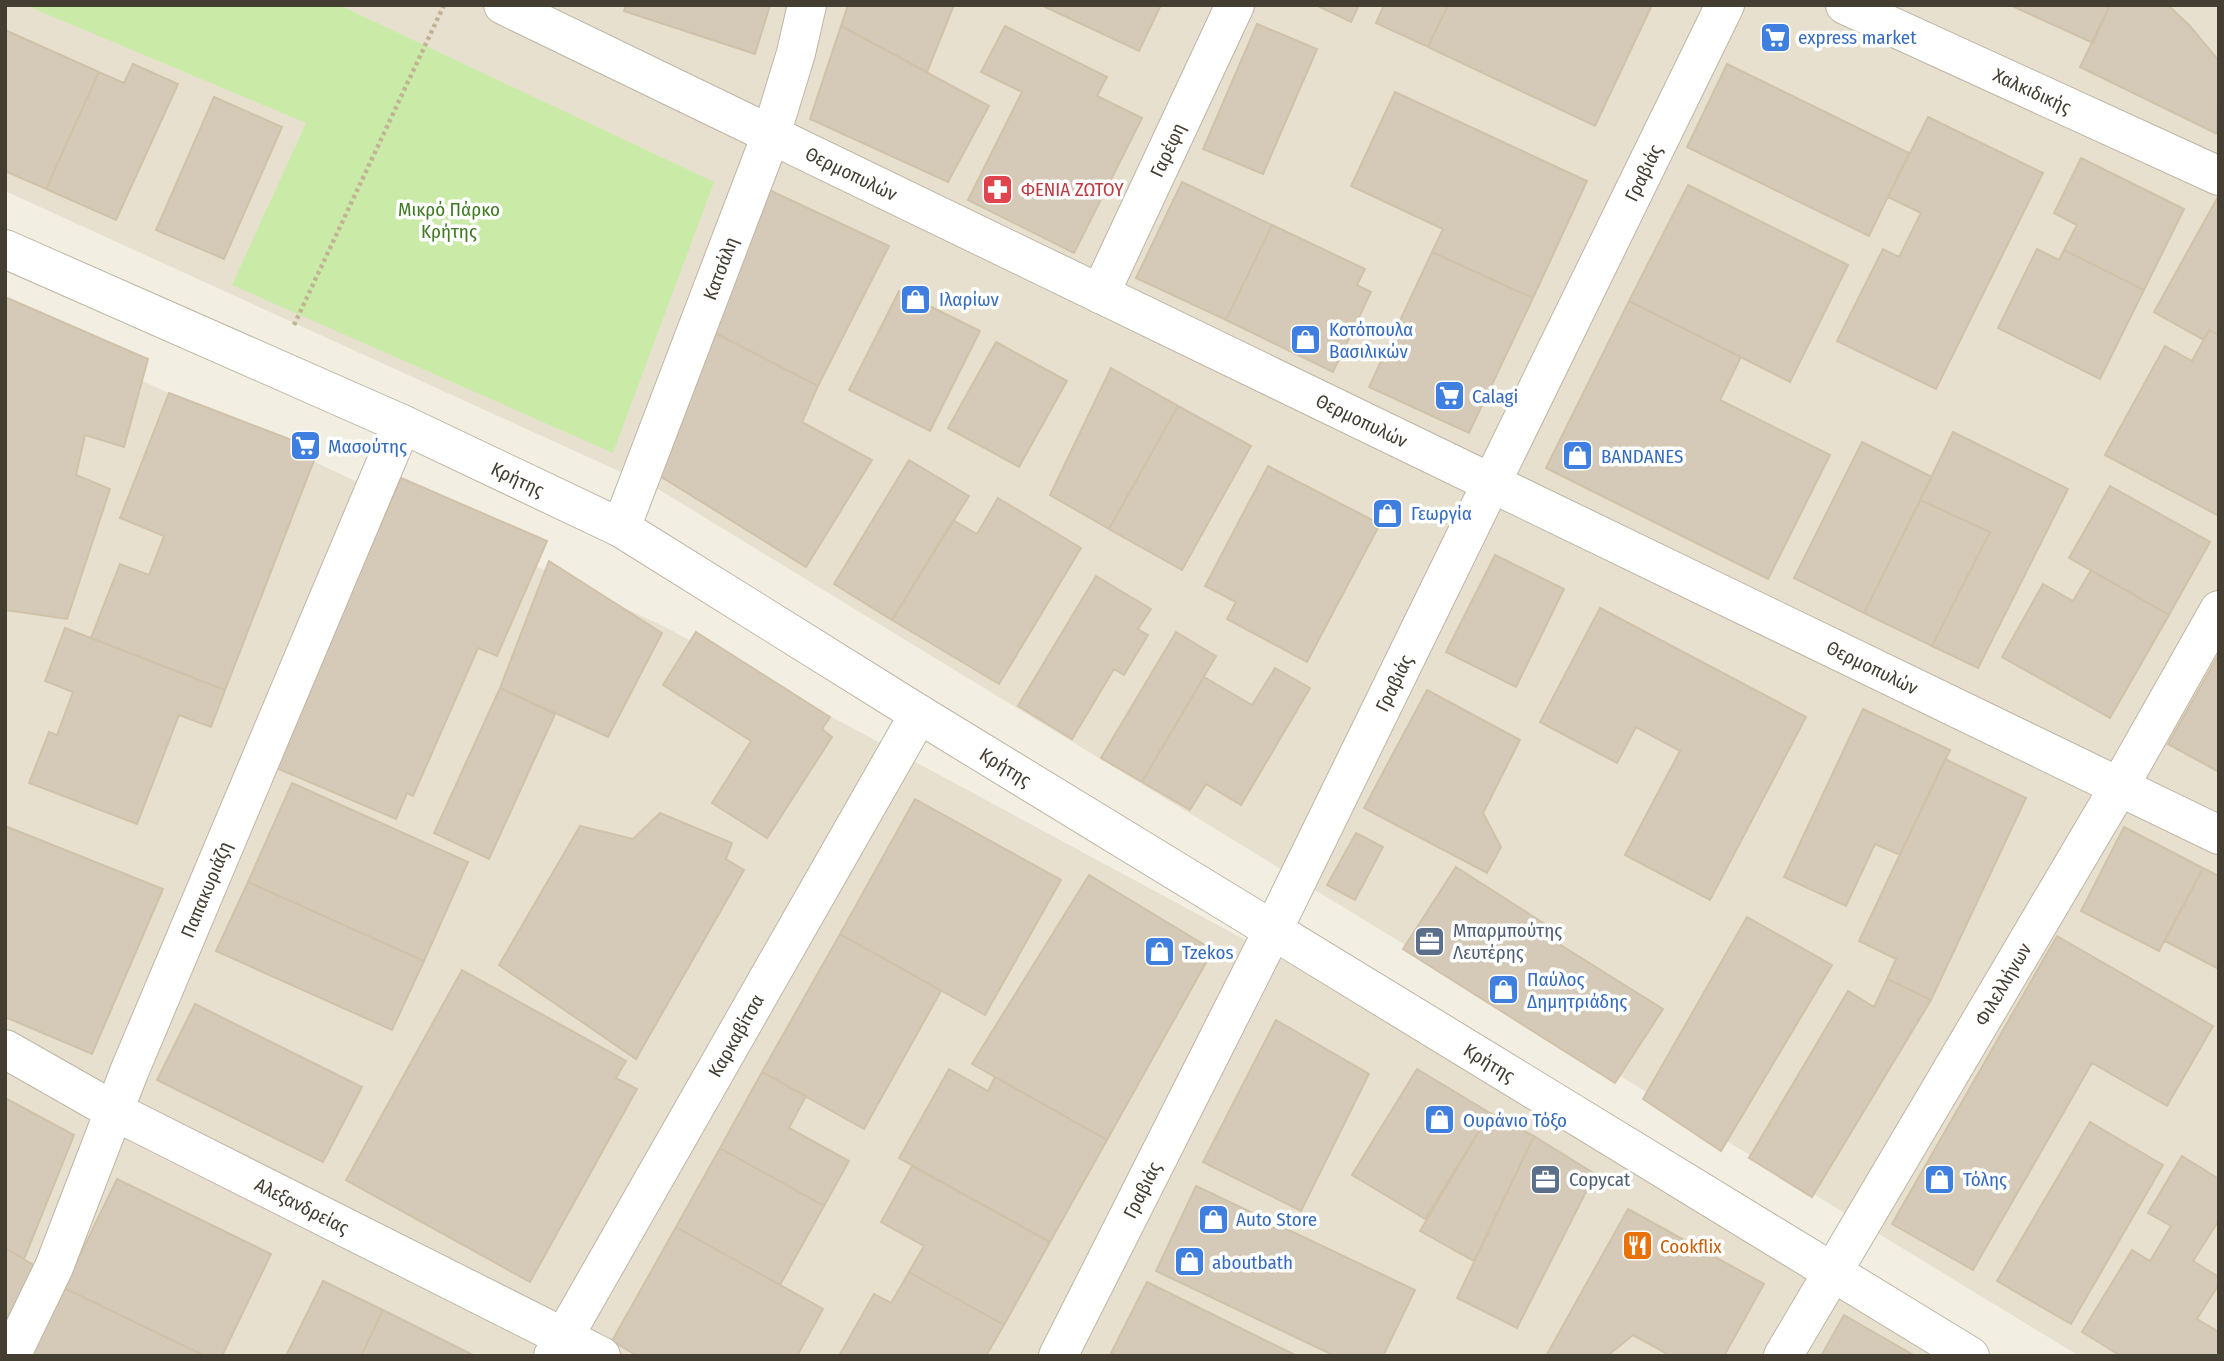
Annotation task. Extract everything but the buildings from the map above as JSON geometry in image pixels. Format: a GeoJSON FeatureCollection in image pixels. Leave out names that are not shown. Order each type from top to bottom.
{"type":"FeatureCollection","features":[{"type":"Feature","properties":{"kind":"street","name":"Θερμοπυλών"},"geometry":{"type":"LineString","coordinates":[[503,5],[2219,835]]}},
{"type":"Feature","properties":{"kind":"street","name":"Κατσάλη"},"geometry":{"type":"LineString","coordinates":[[621,528],[771,135],[796,53],[807,5]]}},
{"type":"Feature","properties":{"kind":"street","name":"Γαρέφη"},"geometry":{"type":"LineString","coordinates":[[1100,294],[1235,5]]}},
{"type":"Feature","properties":{"kind":"street","name":"Γραβιάς"},"geometry":{"type":"LineString","coordinates":[[1058,1356],[1273,930],[1725,5]]}},
{"type":"Feature","properties":{"kind":"street","name":"Χαλκιδικής"},"geometry":{"type":"LineString","coordinates":[[1845,5],[2219,176]]}},
{"type":"Feature","properties":{"kind":"street","name":"Κρήτης"},"geometry":{"type":"LineString","coordinates":[[5,249],[402,424],[621,528],[919,714],[1970,1356]]}},
{"type":"Feature","properties":{"kind":"street","name":"Παπακυριάζη"},"geometry":{"type":"LineString","coordinates":[[11,1356],[54,1267],[114,1111],[402,424]]}},
{"type":"Feature","properties":{"kind":"street","name":"Φιλελλήνων"},"geometry":{"type":"LineString","coordinates":[[1783,1356],[2119,787],[2219,610]]}},
{"type":"Feature","properties":{"kind":"street","name":"Καρκαβίτσα"},"geometry":{"type":"LineString","coordinates":[[559,1346],[919,714]]}},
{"type":"Feature","properties":{"kind":"street","name":"Αλεξανδρείας"},"geometry":{"type":"LineString","coordinates":[[5,1049],[114,1111],[559,1346],[601,1356]]}},
{"type":"Feature","properties":{"kind":"path"},"geometry":{"type":"LineString","coordinates":[[274,367],[444,5]]}},
{"type":"Feature","properties":{"kind":"shaded area"},"geometry":{"type":"Polygon","coordinates":[[[5,5],[2219,5],[2219,1356],[2079,1356],[658,489],[5,191],[5,5]]]}},
{"type":"Feature","properties":{"kind":"shaded area"},"geometry":{"type":"Polygon","coordinates":[[[5,316],[665,627],[1316,978],[1933,1356],[5,1356],[5,316]]]}},
{"type":"Feature","properties":{"kind":"green space","name":"Μικρό Πάρκο Κρήτης"},"geometry":{"type":"Polygon","coordinates":[[[25,5],[339,5],[714,182],[613,453],[232,285],[306,123],[25,5]]]}},
{"type":"Feature","properties":{"kind":"place","name":"express market"},"geometry":{"type":"Point","coordinates":[1775,37]}},
{"type":"Feature","properties":{"kind":"place","name":"ΦΕΝΙΑ ΖΩΤΟΥ"},"geometry":{"type":"Point","coordinates":[998,189]}},
{"type":"Feature","properties":{"kind":"place","name":"Ιλαρίων"},"geometry":{"type":"Point","coordinates":[916,299]}},
{"type":"Feature","properties":{"kind":"place","name":"Κοτόπουλα Βασιλικών"},"geometry":{"type":"Point","coordinates":[1306,340]}},
{"type":"Feature","properties":{"kind":"place","name":"Calagi"},"geometry":{"type":"Point","coordinates":[1449,396]}},
{"type":"Feature","properties":{"kind":"place","name":"Μασούτης"},"geometry":{"type":"Point","coordinates":[305,446]}},
{"type":"Feature","properties":{"kind":"place","name":"BANDANES"},"geometry":{"type":"Point","coordinates":[1578,456]}},
{"type":"Feature","properties":{"kind":"place","name":"Γεωργία"},"geometry":{"type":"Point","coordinates":[1388,513]}},
{"type":"Feature","properties":{"kind":"place","name":"Μπαρμπούτης Λευτέρης"},"geometry":{"type":"Point","coordinates":[1430,941]}},
{"type":"Feature","properties":{"kind":"place","name":"Tzekos"},"geometry":{"type":"Point","coordinates":[1159,952]}},
{"type":"Feature","properties":{"kind":"place","name":"Παύλος Δημητριάδης"},"geometry":{"type":"Point","coordinates":[1504,990]}},
{"type":"Feature","properties":{"kind":"place","name":"Ουράνιο Τόξο"},"geometry":{"type":"Point","coordinates":[1440,1120]}},
{"type":"Feature","properties":{"kind":"place","name":"Copycat"},"geometry":{"type":"Point","coordinates":[1546,1179]}},
{"type":"Feature","properties":{"kind":"place","name":"Τόλης"},"geometry":{"type":"Point","coordinates":[1940,1179]}},
{"type":"Feature","properties":{"kind":"place","name":"Auto Store"},"geometry":{"type":"Point","coordinates":[1213,1219]}},
{"type":"Feature","properties":{"kind":"place","name":"Cookflix"},"geometry":{"type":"Point","coordinates":[1637,1246]}},
{"type":"Feature","properties":{"kind":"place","name":"aboutbath"},"geometry":{"type":"Point","coordinates":[1189,1262]}}]}
